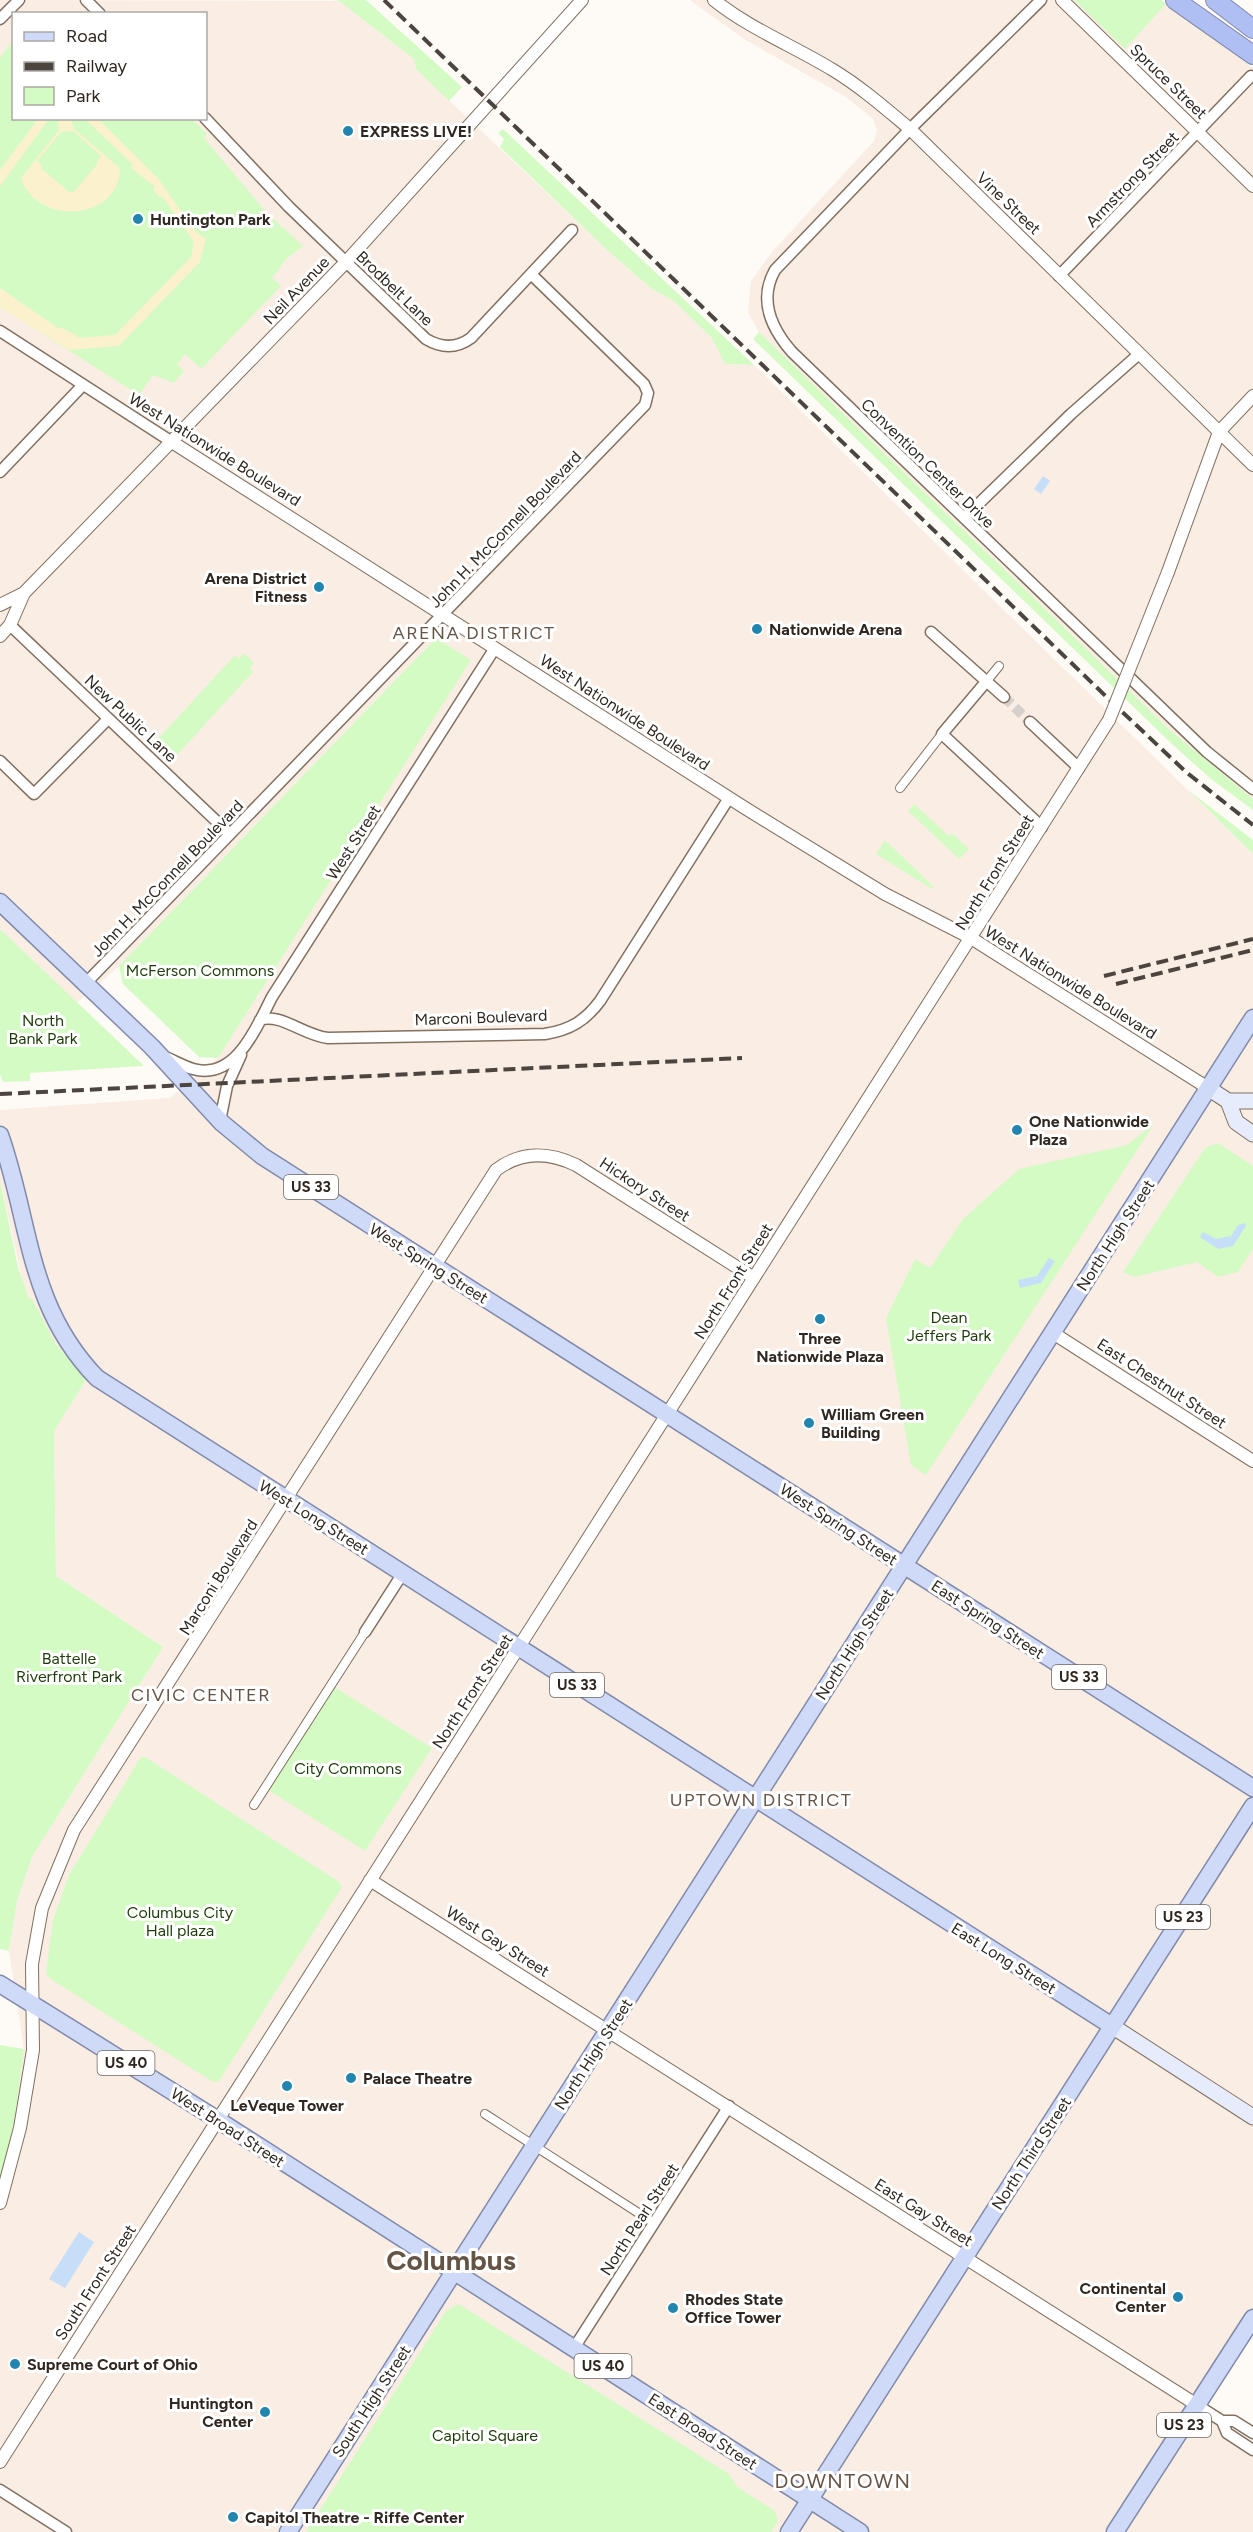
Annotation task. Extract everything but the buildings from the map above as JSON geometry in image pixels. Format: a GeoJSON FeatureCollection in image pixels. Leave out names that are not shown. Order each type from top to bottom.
{"type":"FeatureCollection","features":[{"type":"Feature","properties":{"kind":"highway"},"geometry":{"type":"LineString","coordinates":[[1175,0],[1253,56]]}},
{"type":"Feature","properties":{"kind":"highway"},"geometry":{"type":"LineString","coordinates":[[1215,0],[1253,29]]}},
{"type":"Feature","properties":{"kind":"main road","name":"West Spring Street"},"geometry":{"type":"LineString","coordinates":[[0,902],[158,1054],[220,1121],[262,1156],[904,1565]]}},
{"type":"Feature","properties":{"kind":"main road","name":"North High Street"},"geometry":{"type":"LineString","coordinates":[[455,2271],[1253,1018]]}},
{"type":"Feature","properties":{"kind":"main road"},"geometry":{"type":"LineString","coordinates":[[1208,1088],[1228,1101],[1253,1101]]}},
{"type":"Feature","properties":{"kind":"main road"},"geometry":{"type":"LineString","coordinates":[[1228,1101],[1236,1122],[1253,1134]]}},
{"type":"Feature","properties":{"kind":"main road","name":"West Long Street"},"geometry":{"type":"LineString","coordinates":[[0,1135],[40,1288],[59,1329],[86,1367],[105,1384],[755,1799]]}},
{"type":"Feature","properties":{"kind":"main road","name":"East Spring Street"},"geometry":{"type":"LineString","coordinates":[[904,1565],[1253,1788]]}},
{"type":"Feature","properties":{"kind":"main road","name":"East Long Street"},"geometry":{"type":"LineString","coordinates":[[755,1799],[1253,2117]]}},
{"type":"Feature","properties":{"kind":"main road","name":"North Third Street"},"geometry":{"type":"LineString","coordinates":[[809,2500],[1253,1806]]}},
{"type":"Feature","properties":{"kind":"main road","name":"West Broad Street"},"geometry":{"type":"LineString","coordinates":[[1,1985],[455,2271]]}},
{"type":"Feature","properties":{"kind":"main road","name":"East Broad Street"},"geometry":{"type":"LineString","coordinates":[[455,2271],[860,2532]]}},
{"type":"Feature","properties":{"kind":"main road","name":"South High Street"},"geometry":{"type":"LineString","coordinates":[[288,2532],[455,2271]]}},
{"type":"Feature","properties":{"kind":"main road","name":"US 23"},"geometry":{"type":"LineString","coordinates":[[1115,2532],[1253,2318]]}},
{"type":"Feature","properties":{"kind":"main road","name":"US 23"},"geometry":{"type":"LineString","coordinates":[[789,2532],[809,2500]]}},
{"type":"Feature","properties":{"kind":"street"},"geometry":{"type":"LineString","coordinates":[[0,20],[19,0]]}},
{"type":"Feature","properties":{"kind":"street"},"geometry":{"type":"LineString","coordinates":[[86,0],[98,12]]}},
{"type":"Feature","properties":{"kind":"street","name":"Neil Avenue"},"geometry":{"type":"LineString","coordinates":[[0,605],[24,593],[346,262],[582,0]]}},
{"type":"Feature","properties":{"kind":"street","name":"Vine Street"},"geometry":{"type":"LineString","coordinates":[[714,0],[758,29],[833,70],[881,104],[910,129],[1253,465]]}},
{"type":"Feature","properties":{"kind":"street","name":"Convention Center Drive"},"geometry":{"type":"LineString","coordinates":[[1041,0],[910,129],[775,270],[769,280],[768,311],[776,332],[792,352],[1207,752],[1253,789]]}},
{"type":"Feature","properties":{"kind":"street","name":"Spruce Street"},"geometry":{"type":"LineString","coordinates":[[1062,0],[1253,186]]}},
{"type":"Feature","properties":{"kind":"street","name":"Armstrong Street"},"geometry":{"type":"LineString","coordinates":[[1059,276],[1251,76]]}},
{"type":"Feature","properties":{"kind":"street","name":"Brodbelt Lane"},"geometry":{"type":"LineString","coordinates":[[207,120],[346,262],[426,339],[448,346],[471,338],[572,230]]}},
{"type":"Feature","properties":{"kind":"street","name":"John H. McConnell Boulevard"},"geometry":{"type":"LineString","coordinates":[[86,983],[647,402],[646,388],[641,380],[531,274]]}},
{"type":"Feature","properties":{"kind":"street","name":"West Nationwide Boulevard"},"geometry":{"type":"LineString","coordinates":[[0,331],[729,798],[885,894],[971,938],[1208,1088]]}},
{"type":"Feature","properties":{"kind":"street"},"geometry":{"type":"LineString","coordinates":[[963,518],[1071,414],[1139,354]]}},
{"type":"Feature","properties":{"kind":"street"},"geometry":{"type":"LineString","coordinates":[[0,472],[83,385]]}},
{"type":"Feature","properties":{"kind":"street"},"geometry":{"type":"LineString","coordinates":[[1219,432],[1253,396]]}},
{"type":"Feature","properties":{"kind":"street","name":"North Front Street"},"geometry":{"type":"LineString","coordinates":[[218,2120],[1109,720],[1177,549],[1219,432]]}},
{"type":"Feature","properties":{"kind":"street"},"geometry":{"type":"LineString","coordinates":[[0,636],[10,625],[6,620],[6,614],[24,593]]}},
{"type":"Feature","properties":{"kind":"street","name":"New Public Lane"},"geometry":{"type":"LineString","coordinates":[[10,625],[230,834]]}},
{"type":"Feature","properties":{"kind":"street"},"geometry":{"type":"LineString","coordinates":[[931,632],[985,683],[1004,697]]}},
{"type":"Feature","properties":{"kind":"street","name":"West Street"},"geometry":{"type":"LineString","coordinates":[[220,1121],[227,1086],[241,1054],[272,997],[495,648]]}},
{"type":"Feature","properties":{"kind":"street"},"geometry":{"type":"LineString","coordinates":[[900,788],[999,666]]}},
{"type":"Feature","properties":{"kind":"street"},"geometry":{"type":"LineString","coordinates":[[0,761],[34,794],[108,719]]}},
{"type":"Feature","properties":{"kind":"street"},"geometry":{"type":"LineString","coordinates":[[1030,722],[1079,768]]}},
{"type":"Feature","properties":{"kind":"street"},"geometry":{"type":"LineString","coordinates":[[942,734],[1042,827]]}},
{"type":"Feature","properties":{"kind":"street","name":"Marconi Boulevard"},"geometry":{"type":"LineString","coordinates":[[260,1020],[275,1018],[308,1034],[328,1038],[545,1034],[570,1028],[591,1013],[600,1001],[729,798]]}},
{"type":"Feature","properties":{"kind":"street"},"geometry":{"type":"LineString","coordinates":[[158,1054],[195,1069],[214,1069],[241,1054]]}},
{"type":"Feature","properties":{"kind":"street","name":"Hickory Street"},"geometry":{"type":"LineString","coordinates":[[510,1161],[543,1155],[569,1161],[754,1278]]}},
{"type":"Feature","properties":{"kind":"street","name":"Marconi Boulevard"},"geometry":{"type":"LineString","coordinates":[[0,2203],[14,2154],[33,2050],[32,1964],[42,1908],[74,1830],[488,1180],[496,1170],[510,1161]]}},
{"type":"Feature","properties":{"kind":"street","name":"East Chestnut Street"},"geometry":{"type":"LineString","coordinates":[[1053,1333],[1253,1461]]}},
{"type":"Feature","properties":{"kind":"street"},"geometry":{"type":"LineString","coordinates":[[254,1805],[403,1573]]}},
{"type":"Feature","properties":{"kind":"street","name":"West Gay Street"},"geometry":{"type":"LineString","coordinates":[[370,1880],[608,2030]]}},
{"type":"Feature","properties":{"kind":"street","name":"East Gay Street"},"geometry":{"type":"LineString","coordinates":[[608,2030],[1222,2421],[1234,2421],[1253,2433]]}},
{"type":"Feature","properties":{"kind":"street","name":"North Pearl Street"},"geometry":{"type":"LineString","coordinates":[[574,2348],[729,2106]]}},
{"type":"Feature","properties":{"kind":"street"},"geometry":{"type":"LineString","coordinates":[[485,2114],[654,2223]]}},
{"type":"Feature","properties":{"kind":"street","name":"South Front Street"},"geometry":{"type":"LineString","coordinates":[[0,2462],[218,2120]]}},
{"type":"Feature","properties":{"kind":"street","name":"East Gay Street"},"geometry":{"type":"LineString","coordinates":[[1222,2421],[1227,2433],[1253,2450]]}},
{"type":"Feature","properties":{"kind":"street"},"geometry":{"type":"LineString","coordinates":[[0,2490],[66,2532]]}},
{"type":"Feature","properties":{"kind":"shaded area"},"geometry":{"type":"Polygon","coordinates":[[[0,0],[339,1],[414,59],[416,69],[607,250],[652,289],[674,301],[712,338],[725,364],[754,365],[1253,854],[1253,2318],[1198,2405],[1253,2450],[1253,2532],[0,2532],[0,2180],[14,2126],[24,2049],[9,1951],[17,1901],[32,1857],[163,1647],[56,1576],[54,1431],[86,1380],[56,1344],[32,1299],[29,1300],[24,1287],[0,1181],[0,1110],[170,1098],[218,1058],[470,660],[436,638],[119,966],[77,1003],[0,929],[0,0]]]}},
{"type":"Feature","properties":{"kind":"shaded area"},"geometry":{"type":"Polygon","coordinates":[[[690,0],[1074,0],[1125,48],[1166,4],[1253,68],[1253,799],[1171,731],[759,332],[748,312],[751,281],[772,252],[874,141],[877,130],[873,119],[846,97],[744,39],[690,0]]]}},
{"type":"Feature","properties":{"kind":"green space"},"geometry":{"type":"Polygon","coordinates":[[[333,0],[366,0],[462,87],[449,101],[416,69],[414,59],[339,1],[333,0]]]}},
{"type":"Feature","properties":{"kind":"green space"},"geometry":{"type":"Polygon","coordinates":[[[1074,0],[1161,0],[1166,4],[1125,49],[1074,0]]]}},
{"type":"Feature","properties":{"kind":"green space","name":"Huntington Park"},"geometry":{"type":"Polygon","coordinates":[[[12,41],[12,120],[193,120],[207,134],[204,138],[266,212],[303,246],[286,259],[272,278],[281,286],[201,369],[185,354],[177,364],[184,371],[174,383],[153,375],[139,395],[0,307],[0,58],[12,41]]]}},
{"type":"Feature","properties":{"kind":"green space"},"geometry":{"type":"Polygon","coordinates":[[[503,129],[754,365],[725,364],[712,338],[674,301],[652,289],[607,250],[500,147],[504,139],[498,133],[503,129]]]}},
{"type":"Feature","properties":{"kind":"green space"},"geometry":{"type":"Polygon","coordinates":[[[759,332],[1171,731],[1253,799],[1253,810],[1211,779],[1172,744],[753,339],[759,332]]]}},
{"type":"Feature","properties":{"kind":"green space","name":"McFerson Commons"},"geometry":{"type":"Polygon","coordinates":[[[436,638],[471,660],[218,1058],[199,1057],[123,984],[119,966],[436,638]]]}},
{"type":"Feature","properties":{"kind":"green space"},"geometry":{"type":"Polygon","coordinates":[[[244,653],[254,663],[250,668],[253,672],[175,757],[157,740],[235,655],[239,659],[244,653]]]}},
{"type":"Feature","properties":{"kind":"green space"},"geometry":{"type":"Polygon","coordinates":[[[1188,790],[1253,840],[1253,854],[1188,790]]]}},
{"type":"Feature","properties":{"kind":"green space"},"geometry":{"type":"Polygon","coordinates":[[[914,804],[949,836],[952,833],[969,849],[959,859],[908,811],[914,804]]]}},
{"type":"Feature","properties":{"kind":"green space"},"geometry":{"type":"Polygon","coordinates":[[[885,840],[934,887],[932,889],[876,854],[885,840]]]}},
{"type":"Feature","properties":{"kind":"green space","name":"North Bank Park"},"geometry":{"type":"Polygon","coordinates":[[[0,929],[144,1066],[30,1073],[30,1081],[3,1082],[0,1074],[0,929]]]}},
{"type":"Feature","properties":{"kind":"green space","name":"Dean Jeffers Park"},"geometry":{"type":"Polygon","coordinates":[[[1154,1124],[926,1475],[911,1465],[886,1318],[915,1259],[930,1268],[963,1219],[1019,1169],[1127,1145],[1154,1124]]]}},
{"type":"Feature","properties":{"kind":"green space"},"geometry":{"type":"Polygon","coordinates":[[[1218,1143],[1253,1166],[1253,1249],[1238,1272],[1218,1277],[1197,1262],[1134,1277],[1123,1272],[1205,1148],[1218,1143]]]}},
{"type":"Feature","properties":{"kind":"green space","name":"Battelle Riverfront Park"},"geometry":{"type":"Polygon","coordinates":[[[0,1181],[18,1267],[29,1299],[32,1299],[56,1344],[86,1380],[54,1431],[56,1576],[163,1647],[32,1857],[17,1901],[9,1951],[0,1949],[0,1181]]]}},
{"type":"Feature","properties":{"kind":"green space","name":"City Commons"},"geometry":{"type":"Polygon","coordinates":[[[331,1685],[432,1748],[365,1851],[265,1788],[331,1685]]]}},
{"type":"Feature","properties":{"kind":"green space","name":"Columbus City Hall plaza"},"geometry":{"type":"Polygon","coordinates":[[[141,1757],[145,1757],[339,1882],[342,1887],[219,2081],[213,2082],[49,1978],[46,1973],[53,1920],[69,1875],[141,1757]]]}},
{"type":"Feature","properties":{"kind":"green space"},"geometry":{"type":"Polygon","coordinates":[[[0,2045],[24,2049],[14,2126],[0,2180],[0,2045]]]}},
{"type":"Feature","properties":{"kind":"green space","name":"Capitol Square"},"geometry":{"type":"Polygon","coordinates":[[[460,2305],[729,2474],[737,2487],[775,2511],[778,2521],[771,2532],[306,2532],[446,2311],[460,2305]]]}},
{"type":"Feature","properties":{"kind":"sand"},"geometry":{"type":"Polygon","coordinates":[[[37,120],[48,120],[0,186],[0,170],[37,120]]]}},
{"type":"Feature","properties":{"kind":"sand"},"geometry":{"type":"Polygon","coordinates":[[[60,120],[71,120],[74,129],[120,168],[116,186],[107,199],[93,207],[76,211],[59,210],[43,205],[30,194],[21,178],[59,130],[58,123],[60,120]],[[73,131],[61,132],[37,161],[43,166],[41,168],[69,192],[74,192],[98,163],[101,156],[73,131]]]}},
{"type":"Feature","properties":{"kind":"sand"},"geometry":{"type":"Polygon","coordinates":[[[86,120],[99,120],[157,177],[195,231],[206,239],[200,262],[119,346],[69,350],[0,307],[0,288],[58,328],[63,328],[80,338],[115,335],[191,257],[194,242],[162,196],[159,197],[153,190],[155,187],[131,168],[133,165],[86,120]]]}},
{"type":"Feature","properties":{"kind":"water"},"geometry":{"type":"Polygon","coordinates":[[[1043,476],[1050,481],[1041,494],[1034,489],[1043,476]]]}},
{"type":"Feature","properties":{"kind":"water"},"geometry":{"type":"Polygon","coordinates":[[[1245,1223],[1246,1226],[1233,1246],[1218,1249],[1200,1237],[1203,1232],[1216,1239],[1231,1236],[1238,1225],[1245,1223]]]}},
{"type":"Feature","properties":{"kind":"water"},"geometry":{"type":"Polygon","coordinates":[[[1049,1258],[1055,1261],[1041,1283],[1020,1288],[1018,1280],[1037,1276],[1049,1258]]]}},
{"type":"Feature","properties":{"kind":"water"},"geometry":{"type":"Polygon","coordinates":[[[79,2232],[94,2242],[65,2288],[49,2279],[79,2232]]]}},
{"type":"Feature","properties":{"kind":"tunnel"},"geometry":{"type":"LineString","coordinates":[[1004,697],[1030,722]]}},
{"type":"Feature","properties":{"kind":"railway"},"geometry":{"type":"LineString","coordinates":[[384,0],[1116,706],[1186,772],[1253,825]]}},
{"type":"Feature","properties":{"kind":"railway"},"geometry":{"type":"LineString","coordinates":[[1104,976],[1253,939]]}},
{"type":"Feature","properties":{"kind":"railway"},"geometry":{"type":"LineString","coordinates":[[1116,984],[1253,950]]}},
{"type":"Feature","properties":{"kind":"railway"},"geometry":{"type":"LineString","coordinates":[[0,1094],[742,1058]]}},
{"type":"Feature","properties":{"kind":"place","name":"EXPRESS LIVE!"},"geometry":{"type":"Point","coordinates":[348,131]}},
{"type":"Feature","properties":{"kind":"place","name":"Huntington Park"},"geometry":{"type":"Point","coordinates":[138,219]}},
{"type":"Feature","properties":{"kind":"place","name":"Arena District Fitness"},"geometry":{"type":"Point","coordinates":[319,587]}},
{"type":"Feature","properties":{"kind":"place","name":"Nationwide Arena"},"geometry":{"type":"Point","coordinates":[757,629]}},
{"type":"Feature","properties":{"kind":"place","name":"One Nationwide Plaza"},"geometry":{"type":"Point","coordinates":[1017,1130]}},
{"type":"Feature","properties":{"kind":"place","name":"Three Nationwide Plaza"},"geometry":{"type":"Point","coordinates":[820,1319]}},
{"type":"Feature","properties":{"kind":"place","name":"William Green Building"},"geometry":{"type":"Point","coordinates":[809,1423]}},
{"type":"Feature","properties":{"kind":"place","name":"Palace Theatre"},"geometry":{"type":"Point","coordinates":[351,2078]}},
{"type":"Feature","properties":{"kind":"place","name":"LeVeque Tower"},"geometry":{"type":"Point","coordinates":[287,2086]}},
{"type":"Feature","properties":{"kind":"place","name":"Continental Center"},"geometry":{"type":"Point","coordinates":[1178,2297]}},
{"type":"Feature","properties":{"kind":"place","name":"Rhodes State Office Tower"},"geometry":{"type":"Point","coordinates":[673,2308]}},
{"type":"Feature","properties":{"kind":"place","name":"Supreme Court of Ohio"},"geometry":{"type":"Point","coordinates":[15,2364]}},
{"type":"Feature","properties":{"kind":"place","name":"Huntington Center"},"geometry":{"type":"Point","coordinates":[265,2412]}},
{"type":"Feature","properties":{"kind":"place","name":"Capitol Theatre - Riffe Center"},"geometry":{"type":"Point","coordinates":[233,2517]}},
{"type":"Feature","properties":{"kind":"district","name":"ARENA DISTRICT"},"geometry":{"type":"Point","coordinates":[474,633]}},
{"type":"Feature","properties":{"kind":"district","name":"CIVIC CENTER"},"geometry":{"type":"Point","coordinates":[201,1695]}},
{"type":"Feature","properties":{"kind":"district","name":"UPTOWN DISTRICT"},"geometry":{"type":"Point","coordinates":[761,1800]}},
{"type":"Feature","properties":{"kind":"district","name":"Columbus"},"geometry":{"type":"Point","coordinates":[451,2260]}},
{"type":"Feature","properties":{"kind":"district","name":"DOWNTOWN"},"geometry":{"type":"Point","coordinates":[843,2481]}}]}
